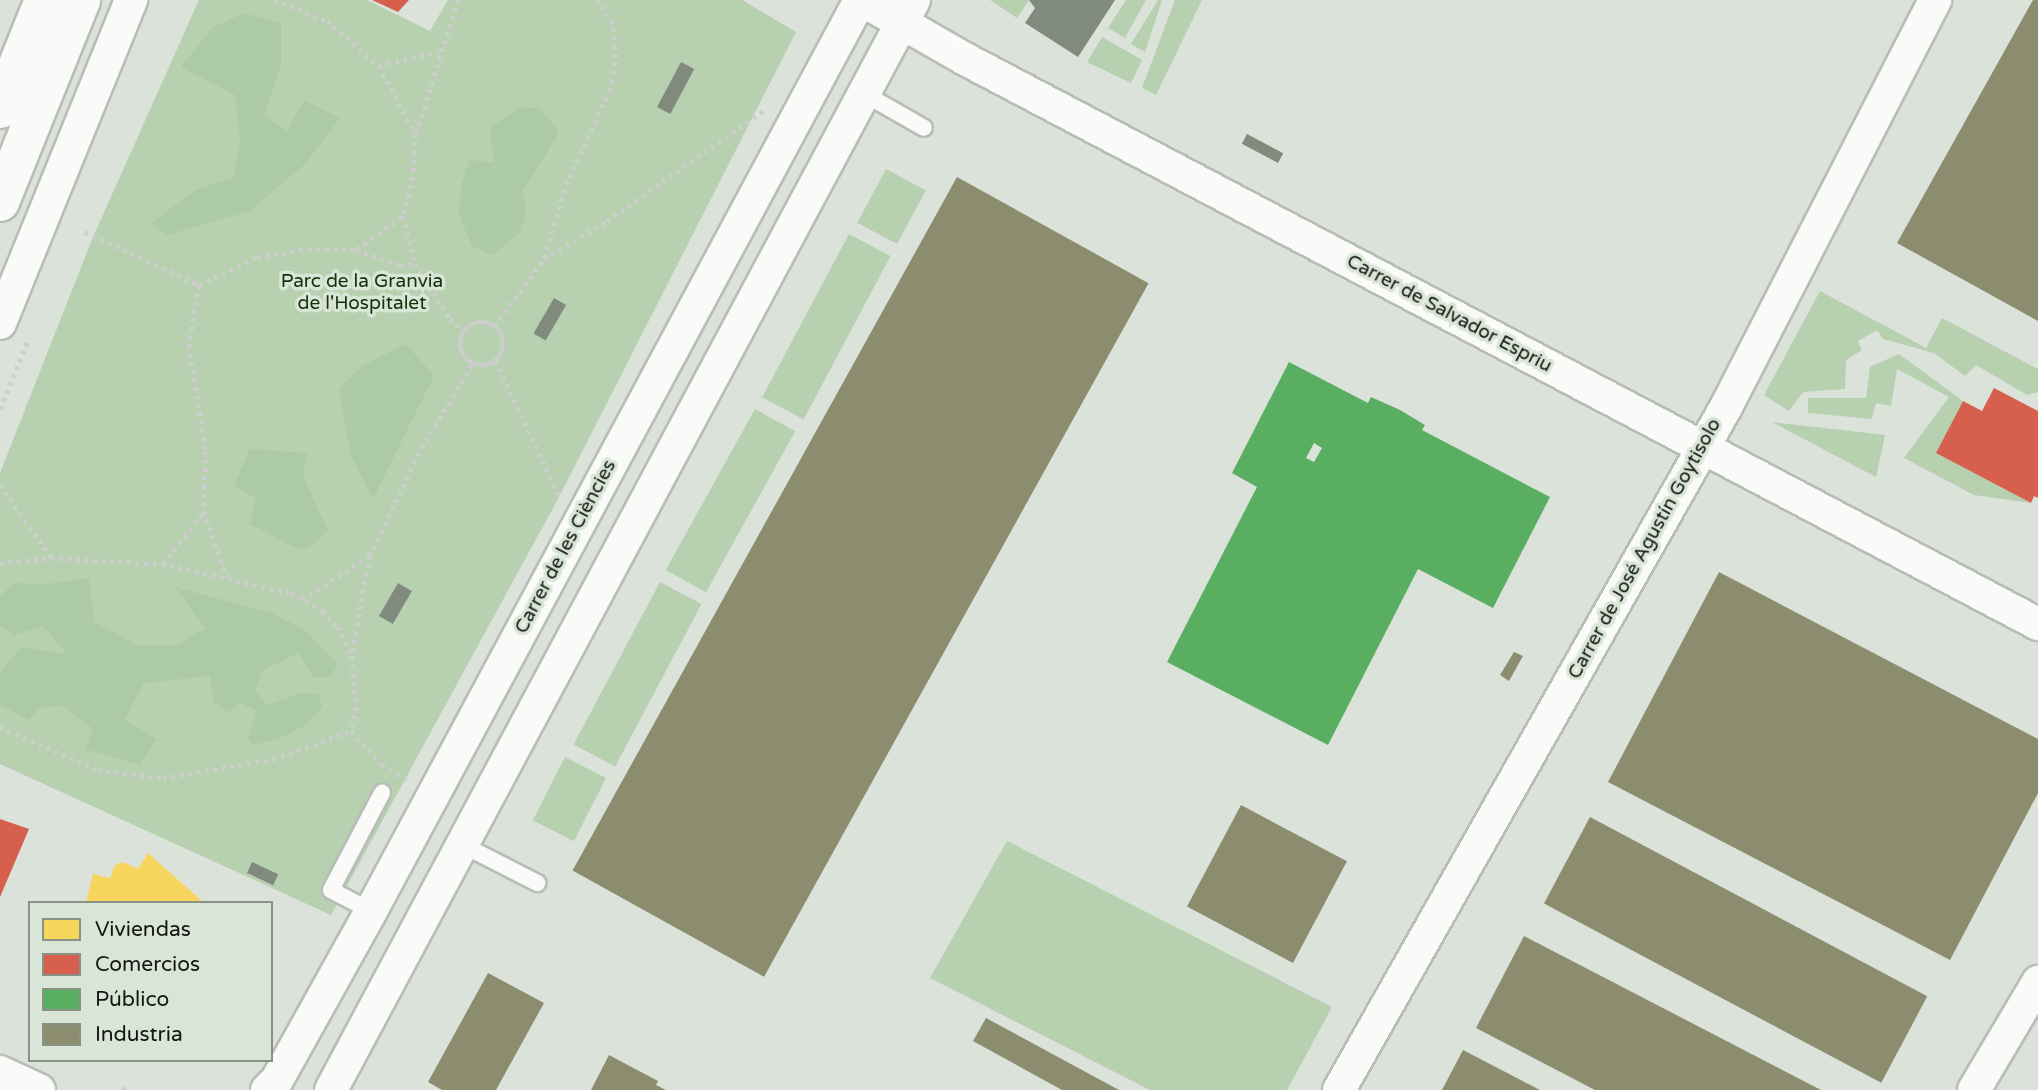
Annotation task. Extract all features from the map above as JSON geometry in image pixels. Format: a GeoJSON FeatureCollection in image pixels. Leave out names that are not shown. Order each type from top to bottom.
{"type":"FeatureCollection","features":[{"type":"Feature","properties":{"kind":"highway"},"geometry":{"type":"LineString","coordinates":[[0,109],[44,0]]}},
{"type":"Feature","properties":{"kind":"highway"},"geometry":{"type":"LineString","coordinates":[[0,202],[81,0]]}},
{"type":"Feature","properties":{"kind":"street"},"geometry":{"type":"LineString","coordinates":[[0,323],[131,0]]}},
{"type":"Feature","properties":{"kind":"street","name":"Carrer de Salvador Espriu"},"geometry":{"type":"LineString","coordinates":[[861,0],[908,11],[1703,446],[2038,624]]}},
{"type":"Feature","properties":{"kind":"street","name":"Carrer de les Ciències"},"geometry":{"type":"LineString","coordinates":[[267,1090],[371,911],[861,0]]}},
{"type":"Feature","properties":{"kind":"street","name":"Carrer de José Agustín Goytisolo"},"geometry":{"type":"LineString","coordinates":[[1339,1090],[1703,446],[1936,0]]}},
{"type":"Feature","properties":{"kind":"street"},"geometry":{"type":"LineString","coordinates":[[331,1090],[459,843],[908,11]]}},
{"type":"Feature","properties":{"kind":"street"},"geometry":{"type":"LineString","coordinates":[[1974,1090],[2038,982]]}},
{"type":"Feature","properties":{"kind":"street"},"geometry":{"type":"LineString","coordinates":[[0,1072],[39,1090]]}},
{"type":"Feature","properties":{"kind":"lane"},"geometry":{"type":"LineString","coordinates":[[863,93],[924,128]]}},
{"type":"Feature","properties":{"kind":"lane"},"geometry":{"type":"LineString","coordinates":[[371,911],[331,890],[382,793]]}},
{"type":"Feature","properties":{"kind":"lane"},"geometry":{"type":"LineString","coordinates":[[459,843],[537,883]]}},
{"type":"Feature","properties":{"kind":"path"},"geometry":{"type":"LineString","coordinates":[[274,0],[327,21],[379,66],[416,134]]}},
{"type":"Feature","properties":{"kind":"path"},"geometry":{"type":"LineString","coordinates":[[459,0],[439,51],[430,96],[416,134],[413,177],[402,216],[415,264],[450,318],[466,330]]}},
{"type":"Feature","properties":{"kind":"path"},"geometry":{"type":"LineString","coordinates":[[494,326],[544,259],[566,185],[609,91],[616,57],[611,24],[597,0]]}},
{"type":"Feature","properties":{"kind":"path"},"geometry":{"type":"LineString","coordinates":[[379,66],[439,51]]}},
{"type":"Feature","properties":{"kind":"path"},"geometry":{"type":"LineString","coordinates":[[544,259],[607,221],[753,114],[777,104]]}},
{"type":"Feature","properties":{"kind":"path"},"geometry":{"type":"LineString","coordinates":[[356,250],[402,216]]}},
{"type":"Feature","properties":{"kind":"path"},"geometry":{"type":"LineString","coordinates":[[85,232],[199,285]]}},
{"type":"Feature","properties":{"kind":"path"},"geometry":{"type":"LineString","coordinates":[[199,285],[257,257],[300,250],[356,250],[400,265],[415,264]]}},
{"type":"Feature","properties":{"kind":"path"},"geometry":{"type":"LineString","coordinates":[[199,285],[189,345],[206,451],[204,511],[228,577]]}},
{"type":"Feature","properties":{"kind":"path"},"geometry":{"type":"LineString","coordinates":[[472,364],[460,345],[466,330],[479,323],[494,326],[503,340],[496,361],[561,503]]}},
{"type":"Feature","properties":{"kind":"path"},"geometry":{"type":"LineString","coordinates":[[472,364],[496,361]]}},
{"type":"Feature","properties":{"kind":"path"},"geometry":{"type":"LineString","coordinates":[[351,731],[356,707],[352,656],[370,556],[421,448],[472,364]]}},
{"type":"Feature","properties":{"kind":"path"},"geometry":{"type":"LineString","coordinates":[[0,485],[51,558]]}},
{"type":"Feature","properties":{"kind":"path"},"geometry":{"type":"LineString","coordinates":[[162,564],[204,511]]}},
{"type":"Feature","properties":{"kind":"path"},"geometry":{"type":"LineString","coordinates":[[302,599],[370,556]]}},
{"type":"Feature","properties":{"kind":"path"},"geometry":{"type":"LineString","coordinates":[[0,563],[51,558],[162,564],[228,577],[302,599],[338,628],[352,656]]}},
{"type":"Feature","properties":{"kind":"path"},"geometry":{"type":"LineString","coordinates":[[0,727],[98,770],[163,778],[273,759],[351,731]]}},
{"type":"Feature","properties":{"kind":"path"},"geometry":{"type":"LineString","coordinates":[[351,731],[382,765],[418,786]]}},
{"type":"Feature","properties":{"kind":"path"},"geometry":{"type":"LineString","coordinates":[[123,1090],[126,1084]]}},
{"type":"Feature","properties":{"kind":"green space","name":"Parc de la Granvia de l'Hospitalet"},"geometry":{"type":"Polygon","coordinates":[[[199,0],[367,0],[430,31],[448,0],[742,0],[796,32],[559,497],[331,915],[0,764],[0,473],[93,237],[199,0]]]}},
{"type":"Feature","properties":{"kind":"green space"},"geometry":{"type":"Polygon","coordinates":[[[990,0],[1029,0],[1017,18],[990,0]]]}},
{"type":"Feature","properties":{"kind":"green space"},"geometry":{"type":"Polygon","coordinates":[[[1126,0],[1146,0],[1125,38],[1108,28],[1126,0]]]}},
{"type":"Feature","properties":{"kind":"green space"},"geometry":{"type":"Polygon","coordinates":[[[1158,0],[1162,0],[1145,52],[1131,44],[1158,0]]]}},
{"type":"Feature","properties":{"kind":"green space"},"geometry":{"type":"Polygon","coordinates":[[[1175,0],[1202,0],[1156,95],[1142,88],[1175,0]]]}},
{"type":"Feature","properties":{"kind":"green space"},"geometry":{"type":"Polygon","coordinates":[[[244,13],[281,24],[281,66],[264,116],[287,131],[304,100],[340,118],[305,164],[250,211],[167,235],[151,223],[196,190],[234,177],[240,141],[235,95],[181,67],[213,27],[244,13]]]}},
{"type":"Feature","properties":{"kind":"green space"},"geometry":{"type":"Polygon","coordinates":[[[1102,37],[1142,60],[1131,83],[1087,62],[1102,37]]]}},
{"type":"Feature","properties":{"kind":"green space"},"geometry":{"type":"Polygon","coordinates":[[[521,107],[541,109],[559,133],[523,190],[526,214],[520,232],[492,255],[472,246],[459,215],[461,185],[470,160],[494,163],[490,127],[521,107]]]}},
{"type":"Feature","properties":{"kind":"green space"},"geometry":{"type":"Polygon","coordinates":[[[886,169],[926,190],[897,244],[857,223],[886,169]]]}},
{"type":"Feature","properties":{"kind":"green space"},"geometry":{"type":"Polygon","coordinates":[[[849,234],[890,256],[804,419],[762,397],[849,234]]]}},
{"type":"Feature","properties":{"kind":"green space"},"geometry":{"type":"Polygon","coordinates":[[[1820,291],[1926,348],[1942,318],[2038,369],[2038,392],[2027,395],[1976,365],[1965,376],[1934,353],[1883,339],[1877,330],[1858,341],[1862,350],[1846,360],[1845,389],[1803,392],[1789,411],[1764,395],[1820,291]]]}},
{"type":"Feature","properties":{"kind":"green space"},"geometry":{"type":"Polygon","coordinates":[[[406,344],[434,376],[373,499],[351,456],[339,389],[363,365],[406,344]]]}},
{"type":"Feature","properties":{"kind":"green space"},"geometry":{"type":"Polygon","coordinates":[[[1899,354],[1963,401],[1936,453],[2031,503],[1974,495],[1904,458],[1949,397],[1897,369],[1891,406],[1876,403],[1872,419],[1808,413],[1808,398],[1866,398],[1870,367],[1899,354]]]}},
{"type":"Feature","properties":{"kind":"green space"},"geometry":{"type":"Polygon","coordinates":[[[755,409],[795,431],[706,592],[666,570],[755,409]]]}},
{"type":"Feature","properties":{"kind":"green space"},"geometry":{"type":"Polygon","coordinates":[[[1772,422],[1885,435],[1876,477],[1772,422]]]}},
{"type":"Feature","properties":{"kind":"green space"},"geometry":{"type":"Polygon","coordinates":[[[250,449],[307,453],[303,476],[328,531],[309,547],[298,549],[250,524],[256,499],[234,485],[250,449]]]}},
{"type":"Feature","properties":{"kind":"green space"},"geometry":{"type":"Polygon","coordinates":[[[89,578],[94,622],[137,645],[177,645],[205,628],[175,587],[271,613],[304,629],[338,665],[329,677],[313,677],[299,653],[263,670],[255,690],[267,705],[301,693],[319,694],[322,707],[302,727],[277,739],[252,745],[248,738],[257,711],[238,702],[230,713],[214,702],[210,676],[144,683],[124,720],[156,739],[140,765],[85,749],[93,729],[62,705],[39,708],[29,720],[0,705],[0,672],[21,647],[67,654],[43,626],[14,635],[0,625],[0,597],[13,583],[46,584],[89,578]]]}},
{"type":"Feature","properties":{"kind":"green space"},"geometry":{"type":"Polygon","coordinates":[[[660,582],[701,604],[615,767],[574,744],[660,582]]]}},
{"type":"Feature","properties":{"kind":"green space"},"geometry":{"type":"Polygon","coordinates":[[[565,757],[606,778],[574,841],[533,820],[565,757]]]}},
{"type":"Feature","properties":{"kind":"green space"},"geometry":{"type":"Polygon","coordinates":[[[1007,841],[1332,1007],[1287,1090],[1150,1090],[930,978],[1007,841]]]}},
{"type":"Feature","properties":{"kind":"building: Viviendas"},"geometry":{"type":"Polygon","coordinates":[[[148,853],[202,901],[86,901],[93,874],[110,878],[115,865],[123,862],[138,869],[148,853]]]}},
{"type":"Feature","properties":{"kind":"building: Comercios"},"geometry":{"type":"Polygon","coordinates":[[[372,0],[409,0],[398,12],[372,0]]]}},
{"type":"Feature","properties":{"kind":"building: Comercios"},"geometry":{"type":"Polygon","coordinates":[[[1994,388],[2038,411],[2038,498],[2034,496],[2031,503],[1936,453],[1963,401],[1982,411],[1994,388]]]}},
{"type":"Feature","properties":{"kind":"building: Comercios"},"geometry":{"type":"Polygon","coordinates":[[[0,819],[29,829],[0,897],[0,819]]]}},
{"type":"Feature","properties":{"kind":"building: Público"},"geometry":{"type":"Polygon","coordinates":[[[1289,362],[1368,403],[1371,397],[1400,410],[1425,425],[1422,430],[1550,497],[1493,608],[1418,569],[1328,745],[1167,662],[1257,487],[1232,473],[1289,362]],[[1314,443],[1306,458],[1314,462],[1322,448],[1314,443]]]}},
{"type":"Feature","properties":{"kind":"building: Industria"},"geometry":{"type":"Polygon","coordinates":[[[2033,0],[2038,0],[2038,321],[1897,243],[2033,0]]]}},
{"type":"Feature","properties":{"kind":"building: Industria"},"geometry":{"type":"Polygon","coordinates":[[[957,177],[1149,283],[764,977],[573,871],[957,177]]]}},
{"type":"Feature","properties":{"kind":"building: Industria"},"geometry":{"type":"Polygon","coordinates":[[[1719,572],[2038,739],[2038,793],[1950,960],[1608,782],[1719,572]]]}},
{"type":"Feature","properties":{"kind":"building: Industria"},"geometry":{"type":"Polygon","coordinates":[[[1514,652],[1523,656],[1509,681],[1500,675],[1514,652]]]}},
{"type":"Feature","properties":{"kind":"building: Industria"},"geometry":{"type":"Polygon","coordinates":[[[1241,805],[1347,861],[1293,963],[1187,907],[1241,805]]]}},
{"type":"Feature","properties":{"kind":"building: Industria"},"geometry":{"type":"Polygon","coordinates":[[[1590,817],[1927,996],[1881,1083],[1544,904],[1590,817]]]}},
{"type":"Feature","properties":{"kind":"building: Industria"},"geometry":{"type":"Polygon","coordinates":[[[1524,936],[1821,1090],[1595,1090],[1476,1028],[1524,936]]]}},
{"type":"Feature","properties":{"kind":"building: Industria"},"geometry":{"type":"Polygon","coordinates":[[[488,973],[544,1003],[496,1090],[442,1090],[428,1082],[488,973]]]}},
{"type":"Feature","properties":{"kind":"building: Industria"},"geometry":{"type":"Polygon","coordinates":[[[986,1018],[1119,1090],[1062,1090],[973,1041],[986,1018]]]}},
{"type":"Feature","properties":{"kind":"building: Industria"},"geometry":{"type":"Polygon","coordinates":[[[1463,1050],[1540,1090],[1442,1090],[1463,1050]]]}},
{"type":"Feature","properties":{"kind":"building: Industria"},"geometry":{"type":"Polygon","coordinates":[[[609,1055],[658,1081],[656,1085],[666,1090],[591,1090],[609,1055]]]}},
{"type":"Feature","properties":{"kind":"building: Otros"},"geometry":{"type":"Polygon","coordinates":[[[1029,0],[1115,0],[1078,57],[1025,23],[1035,8],[1029,0]]]}},
{"type":"Feature","properties":{"kind":"building: Otros"},"geometry":{"type":"Polygon","coordinates":[[[681,62],[694,69],[670,114],[657,107],[681,62]]]}},
{"type":"Feature","properties":{"kind":"building: Otros"},"geometry":{"type":"Polygon","coordinates":[[[1247,134],[1283,153],[1278,163],[1242,144],[1247,134]]]}},
{"type":"Feature","properties":{"kind":"building: Otros"},"geometry":{"type":"Polygon","coordinates":[[[554,298],[566,305],[546,341],[534,334],[554,298]]]}},
{"type":"Feature","properties":{"kind":"building: Otros"},"geometry":{"type":"Polygon","coordinates":[[[398,583],[412,591],[393,624],[379,616],[398,583]]]}},
{"type":"Feature","properties":{"kind":"building: Otros"},"geometry":{"type":"Polygon","coordinates":[[[252,862],[278,874],[273,885],[247,873],[252,862]]]}}]}
